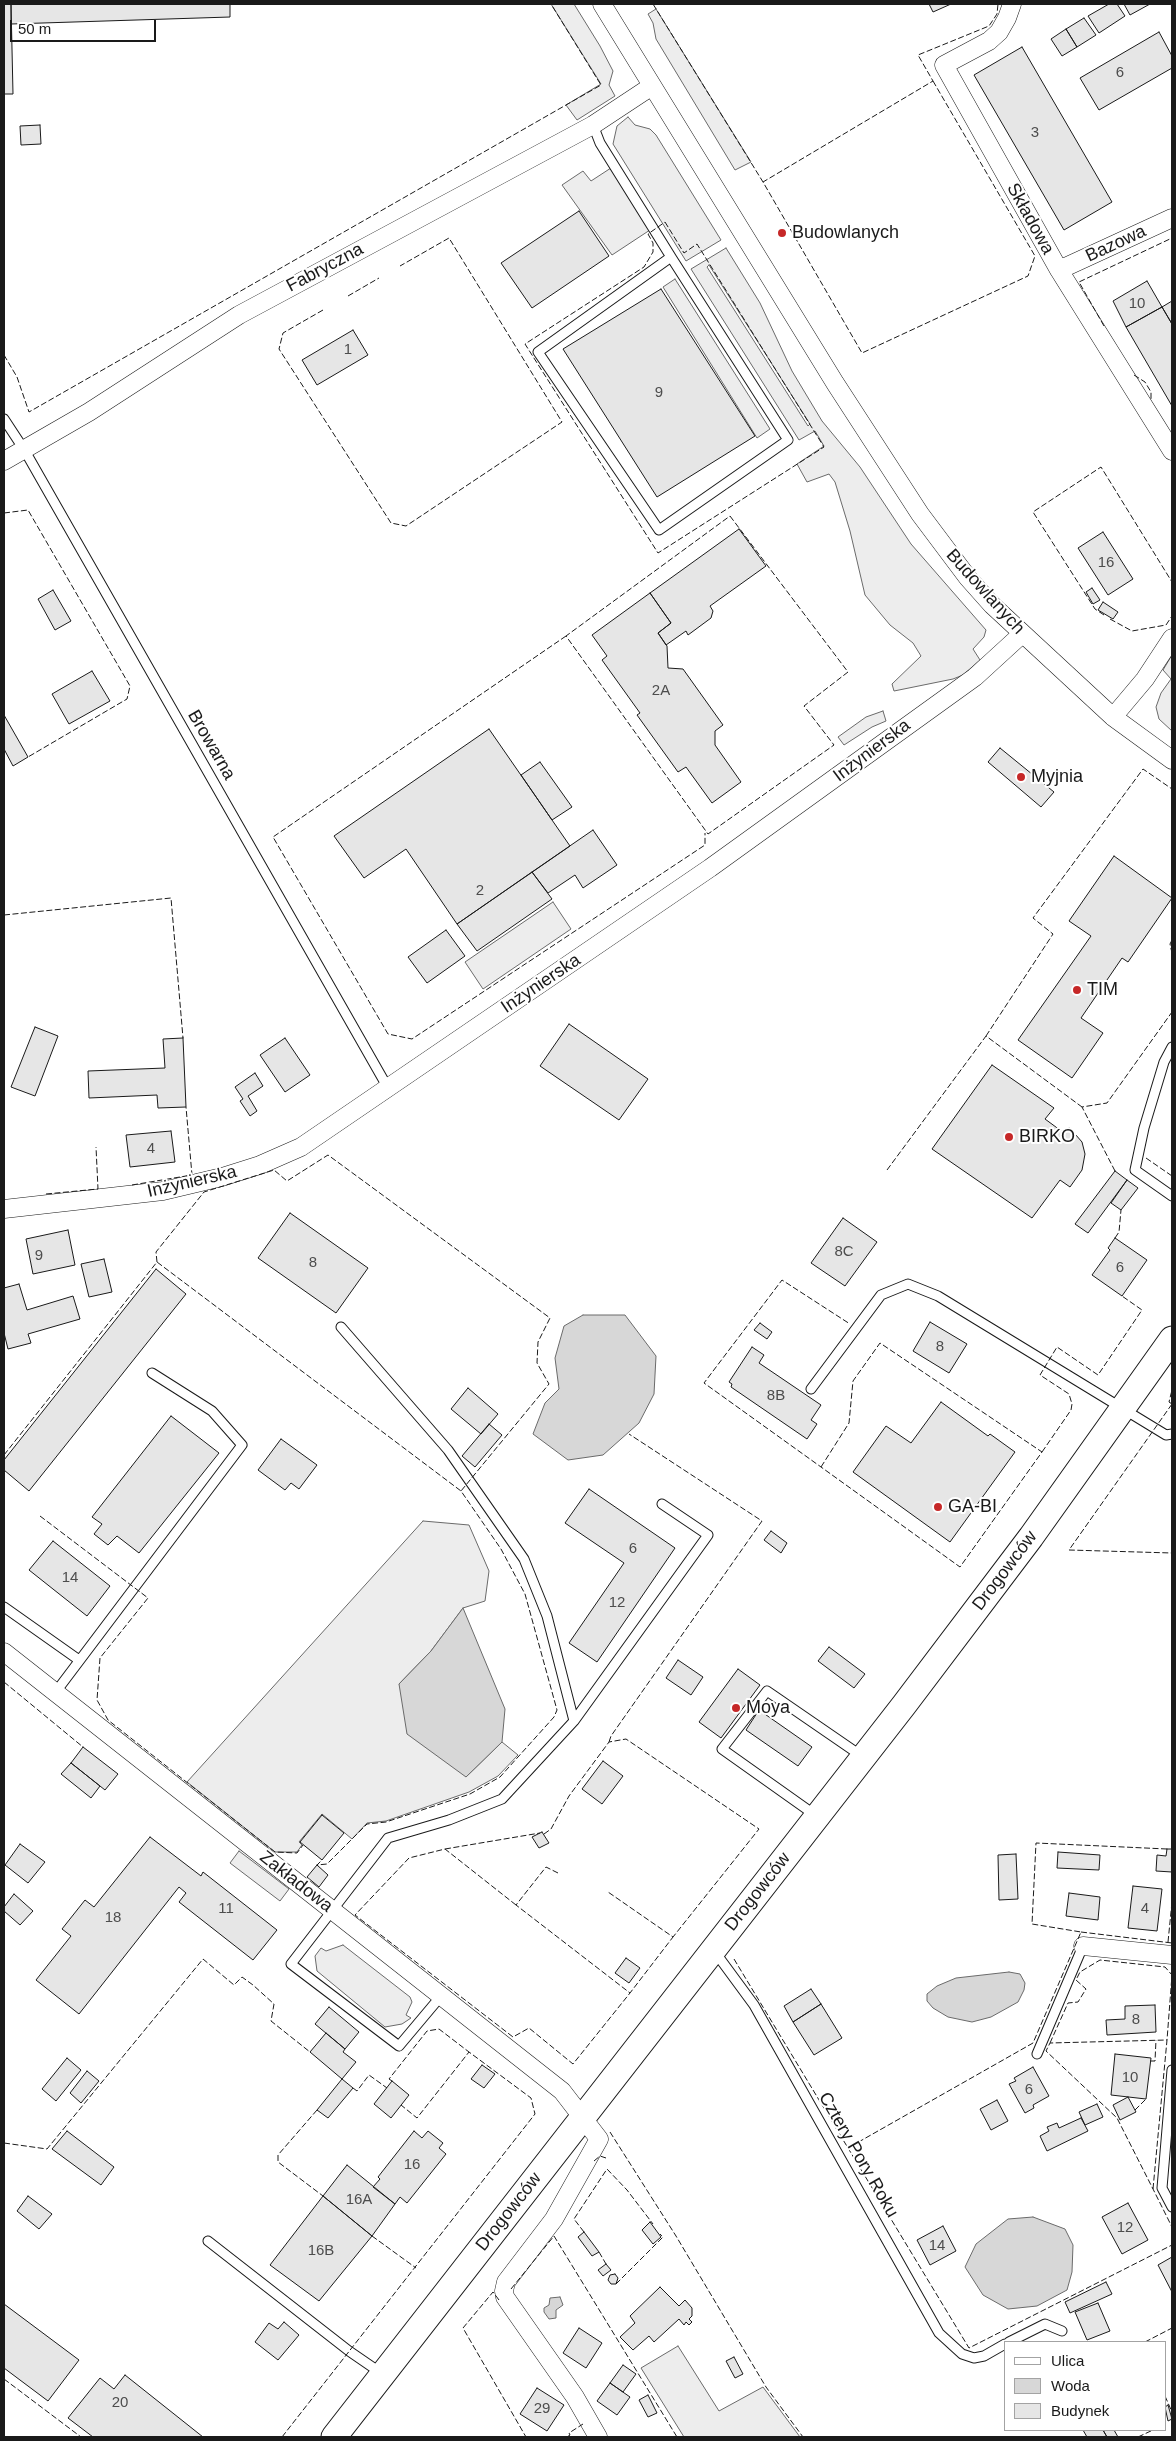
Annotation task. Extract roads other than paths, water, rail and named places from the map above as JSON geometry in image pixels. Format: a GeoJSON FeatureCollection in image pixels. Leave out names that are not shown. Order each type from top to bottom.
{"type":"FeatureCollection","features":[{"type":"Feature","properties":{"kind":"main road","name":"Drogowców"},"geometry":{"type":"LineString","coordinates":[[334,2437],[1032,1537],[1172,1339]]}},
{"type":"Feature","properties":{"kind":"street","name":"Budowlanych"},"geometry":{"type":"LineString","coordinates":[[602,4],[835,382],[920,514],[968,578],[1022,634],[1113,717],[1172,760]]}},
{"type":"Feature","properties":{"kind":"street","name":"Składowa"},"geometry":{"type":"LineString","coordinates":[[1012,4],[999,32],[989,41],[944,65],[1059,270],[1172,450]]}},
{"type":"Feature","properties":{"kind":"street","name":"Fabryczna"},"geometry":{"type":"LineString","coordinates":[[4,460],[25,450],[89,412],[239,315],[593,125],[652,86]]}},
{"type":"Feature","properties":{"kind":"street","name":"Bazowa"},"geometry":{"type":"LineString","coordinates":[[1059,270],[1172,218]]}},
{"type":"Feature","properties":{"kind":"street","name":"Inżynierska"},"geometry":{"type":"LineString","coordinates":[[4,1209],[163,1191],[222,1177],[260,1165],[300,1148],[702,874],[804,802],[936,703],[975,677],[1022,634]]}},
{"type":"Feature","properties":{"kind":"street"},"geometry":{"type":"LineString","coordinates":[[1113,717],[1148,675],[1172,638]]}},
{"type":"Feature","properties":{"kind":"street","name":"Zakładowa"},"geometry":{"type":"LineString","coordinates":[[4,1652],[562,2091],[582,2117],[598,2139],[554,2219],[506,2282],[504,2291],[505,2297],[575,2397],[598,2437]]}},
{"type":"Feature","properties":{"kind":"street"},"geometry":{"type":"LineString","coordinates":[[1083,1946],[1172,1955]]}},
{"type":"Feature","properties":{"kind":"lane"},"geometry":{"type":"LineString","coordinates":[[593,125],[600,143],[788,440],[659,530],[538,352],[672,257]]}},
{"type":"Feature","properties":{"kind":"lane","name":"Browarna"},"geometry":{"type":"LineString","coordinates":[[4,419],[25,450],[388,1088]]}},
{"type":"Feature","properties":{"kind":"lane"},"geometry":{"type":"LineString","coordinates":[[1172,1047],[1164,1062],[1152,1100],[1135,1170],[1172,1196]]}},
{"type":"Feature","properties":{"kind":"lane"},"geometry":{"type":"LineString","coordinates":[[811,1389],[881,1295],[908,1284],[938,1296],[1166,1435],[1172,1434]]}},
{"type":"Feature","properties":{"kind":"lane"},"geometry":{"type":"LineString","coordinates":[[341,1327],[448,1450],[524,1559],[547,1616],[574,1721]]}},
{"type":"Feature","properties":{"kind":"lane"},"geometry":{"type":"LineString","coordinates":[[55,1693],[78,1660],[242,1445],[212,1411],[152,1372]]}},
{"type":"Feature","properties":{"kind":"lane"},"geometry":{"type":"LineString","coordinates":[[441,1996],[399,2046],[291,1964],[333,1912],[388,1838],[449,1820],[502,1799],[574,1721],[708,1535],[662,1504]]}},
{"type":"Feature","properties":{"kind":"lane"},"geometry":{"type":"LineString","coordinates":[[4,1607],[78,1660]]}},
{"type":"Feature","properties":{"kind":"lane"},"geometry":{"type":"LineString","coordinates":[[817,1816],[722,1749],[767,1691],[863,1757]]}},
{"type":"Feature","properties":{"kind":"lane"},"geometry":{"type":"LineString","coordinates":[[1037,2054],[1083,1946]]}},
{"type":"Feature","properties":{"kind":"lane","name":"Cztery Pory Roku"},"geometry":{"type":"LineString","coordinates":[[713,1950],[754,2005],[940,2333],[962,2354],[974,2358],[984,2356],[1004,2345]]}},
{"type":"Feature","properties":{"kind":"lane"},"geometry":{"type":"LineString","coordinates":[[1172,2070],[1162,2188],[1172,2207]]}},
{"type":"Feature","properties":{"kind":"lane"},"geometry":{"type":"LineString","coordinates":[[208,2241],[349,2351],[383,2375]]}},
{"type":"Feature","properties":{"kind":"lane"},"geometry":{"type":"LineString","coordinates":[[1011,2341],[1045,2324],[1062,2331]]}},
{"type":"Feature","properties":{"kind":"water"},"geometry":{"type":"Polygon","coordinates":[[[583,1315],[625,1315],[656,1356],[654,1394],[639,1423],[603,1455],[568,1460],[533,1434],[545,1403],[559,1389],[555,1358],[564,1326],[583,1315]]]}},
{"type":"Feature","properties":{"kind":"water"},"geometry":{"type":"Polygon","coordinates":[[[463,1608],[505,1709],[502,1742],[466,1777],[407,1734],[399,1684],[431,1651],[463,1608]]]}},
{"type":"Feature","properties":{"kind":"water"},"geometry":{"type":"Polygon","coordinates":[[[1009,1972],[1020,1974],[1025,1983],[1024,1990],[1018,2002],[991,2017],[972,2022],[948,2017],[933,2008],[927,2001],[927,1994],[937,1986],[956,1978],[1009,1972]]]}},
{"type":"Feature","properties":{"kind":"water"},"geometry":{"type":"Polygon","coordinates":[[[1033,2217],[1065,2229],[1073,2245],[1072,2272],[1067,2290],[1037,2306],[1008,2309],[983,2295],[965,2267],[976,2244],[1008,2219],[1033,2217]]]}},
{"type":"Feature","properties":{"kind":"water"},"geometry":{"type":"Polygon","coordinates":[[[560,2297],[563,2305],[556,2310],[556,2318],[549,2319],[544,2312],[544,2308],[549,2305],[550,2298],[560,2297]]]}},
{"type":"Feature","properties":{"kind":"place","name":"Budowlanych"},"geometry":{"type":"Point","coordinates":[782,233]}},
{"type":"Feature","properties":{"kind":"place","name":"Myjnia"},"geometry":{"type":"Point","coordinates":[1021,777]}},
{"type":"Feature","properties":{"kind":"place","name":"TIM"},"geometry":{"type":"Point","coordinates":[1077,990]}},
{"type":"Feature","properties":{"kind":"place","name":"BIRKO"},"geometry":{"type":"Point","coordinates":[1009,1137]}},
{"type":"Feature","properties":{"kind":"place","name":"GA-BI"},"geometry":{"type":"Point","coordinates":[938,1507]}},
{"type":"Feature","properties":{"kind":"place","name":"Moya"},"geometry":{"type":"Point","coordinates":[736,1708]}}]}
